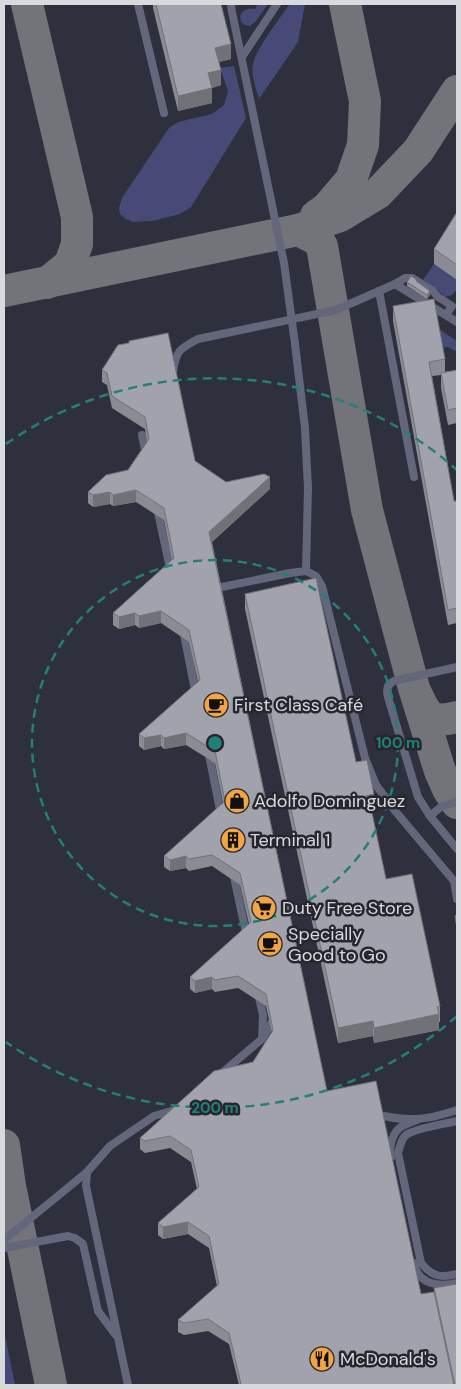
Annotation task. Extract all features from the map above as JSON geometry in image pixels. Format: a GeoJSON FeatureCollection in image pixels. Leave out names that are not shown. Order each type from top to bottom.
{"type":"FeatureCollection","features":[{"type":"Feature","properties":{"kind":"lane"},"geometry":{"type":"LineString","coordinates":[[138,4],[164,113]]}},
{"type":"Feature","properties":{"kind":"lane"},"geometry":{"type":"LineString","coordinates":[[231,4],[284,263],[292,319],[305,428],[308,488],[306,571]]}},
{"type":"Feature","properties":{"kind":"lane"},"geometry":{"type":"LineString","coordinates":[[242,57],[277,4]]}},
{"type":"Feature","properties":{"kind":"lane"},"geometry":{"type":"LineString","coordinates":[[172,376],[175,359],[182,348],[198,340],[336,310],[405,278],[412,278],[452,306],[446,315]]}},
{"type":"Feature","properties":{"kind":"lane"},"geometry":{"type":"LineString","coordinates":[[395,284],[457,322]]}},
{"type":"Feature","properties":{"kind":"lane"},"geometry":{"type":"LineString","coordinates":[[379,291],[414,477]]}},
{"type":"Feature","properties":{"kind":"lane"},"geometry":{"type":"LineString","coordinates":[[142,435],[148,464]]}},
{"type":"Feature","properties":{"kind":"lane"},"geometry":{"type":"LineString","coordinates":[[156,503],[172,580]]}},
{"type":"Feature","properties":{"kind":"lane"},"geometry":{"type":"LineString","coordinates":[[217,588],[306,571],[316,576],[322,586],[365,758],[376,785],[455,884],[457,899]]}},
{"type":"Feature","properties":{"kind":"lane"},"geometry":{"type":"LineString","coordinates":[[215,579],[219,597]]}},
{"type":"Feature","properties":{"kind":"lane"},"geometry":{"type":"LineString","coordinates":[[180,619],[198,706]]}},
{"type":"Feature","properties":{"kind":"lane"},"geometry":{"type":"LineString","coordinates":[[457,667],[394,681],[387,688],[388,698],[418,797],[430,816],[457,849]]}},
{"type":"Feature","properties":{"kind":"lane"},"geometry":{"type":"LineString","coordinates":[[206,744],[223,822]]}},
{"type":"Feature","properties":{"kind":"lane"},"geometry":{"type":"LineString","coordinates":[[430,816],[442,806],[457,802]]}},
{"type":"Feature","properties":{"kind":"lane"},"geometry":{"type":"LineString","coordinates":[[231,860],[249,948]]}},
{"type":"Feature","properties":{"kind":"lane"},"geometry":{"type":"LineString","coordinates":[[257,986],[263,1015],[262,1039]]}},
{"type":"Feature","properties":{"kind":"lane"},"geometry":{"type":"LineString","coordinates":[[218,1076],[262,1039],[277,1014]]}},
{"type":"Feature","properties":{"kind":"lane"},"geometry":{"type":"LineString","coordinates":[[4,1240],[87,1172],[110,1146],[154,1116],[182,1107],[184,1117]]}},
{"type":"Feature","properties":{"kind":"lane"},"geometry":{"type":"LineString","coordinates":[[457,1110],[417,1120],[400,1128],[392,1139],[390,1151],[415,1269],[422,1279],[434,1285],[457,1283]]}},
{"type":"Feature","properties":{"kind":"lane"},"geometry":{"type":"LineString","coordinates":[[384,1116],[417,1120]]}},
{"type":"Feature","properties":{"kind":"lane"},"geometry":{"type":"LineString","coordinates":[[457,1121],[418,1130],[406,1135],[400,1144],[398,1153],[421,1263],[428,1271],[438,1276],[457,1274]]}},
{"type":"Feature","properties":{"kind":"lane"},"geometry":{"type":"LineString","coordinates":[[87,1172],[86,1186],[128,1385]]}},
{"type":"Feature","properties":{"kind":"lane"},"geometry":{"type":"LineString","coordinates":[[4,1248],[68,1236],[75,1238],[83,1244],[98,1311],[118,1338]]}},
{"type":"Feature","properties":{"kind":"shaded area"},"geometry":{"type":"Polygon","coordinates":[[[4,4],[457,4],[457,1385],[4,1385],[4,4]]]}},
{"type":"Feature","properties":{"kind":"shaded area"},"geometry":{"type":"Polygon","coordinates":[[[258,4],[268,4],[256,21],[250,26],[241,22],[240,16],[244,10],[255,9],[258,4]]]}},
{"type":"Feature","properties":{"kind":"shaded area"},"geometry":{"type":"Polygon","coordinates":[[[290,4],[305,4],[298,42],[259,99],[254,82],[253,64],[258,51],[290,4]]]}},
{"type":"Feature","properties":{"kind":"shaded area"},"geometry":{"type":"Polygon","coordinates":[[[234,66],[246,118],[191,207],[180,214],[153,221],[133,222],[126,219],[120,214],[119,208],[122,198],[169,128],[178,122],[212,114],[224,105],[228,91],[220,68],[234,66]]]}},
{"type":"Feature","properties":{"kind":"shaded area"},"geometry":{"type":"Polygon","coordinates":[[[434,264],[457,280],[457,289],[452,295],[445,297],[423,280],[434,264]]]}},
{"type":"Feature","properties":{"kind":"shaded area"},"geometry":{"type":"Polygon","coordinates":[[[437,328],[457,341],[457,350],[455,351],[448,347],[440,348],[437,328]]]}},
{"type":"Feature","properties":{"kind":"shaded area"},"geometry":{"type":"Polygon","coordinates":[[[4,1331],[15,1385],[4,1385],[4,1331]]]}},
{"type":"Feature","properties":{"kind":"building"},"geometry":{"type":"Polygon","coordinates":[[[156,4],[221,4],[231,44],[215,48],[221,70],[208,73],[212,88],[178,96],[156,4]]]}},
{"type":"Feature","properties":{"kind":"building"},"geometry":{"type":"Polygon","coordinates":[[[457,212],[457,265],[434,249],[457,212]]]}},
{"type":"Feature","properties":{"kind":"building"},"geometry":{"type":"Polygon","coordinates":[[[411,276],[430,291],[427,295],[407,282],[411,276]]]}},
{"type":"Feature","properties":{"kind":"building"},"geometry":{"type":"Polygon","coordinates":[[[434,299],[445,359],[429,362],[454,501],[457,501],[457,608],[448,610],[393,306],[434,299]]]}},
{"type":"Feature","properties":{"kind":"building","name":"Terminal 1"},"geometry":{"type":"Polygon","coordinates":[[[168,333],[195,461],[226,482],[264,474],[270,477],[209,532],[327,1091],[376,1081],[421,1294],[434,1292],[454,1385],[237,1385],[241,1384],[229,1333],[208,1319],[184,1323],[178,1320],[219,1284],[209,1236],[188,1222],[163,1227],[158,1223],[199,1187],[191,1150],[170,1136],[145,1141],[140,1138],[214,1071],[253,1062],[273,1030],[266,994],[238,976],[215,980],[212,977],[195,981],[190,977],[251,922],[240,873],[212,855],[189,859],[186,856],[170,860],[164,856],[225,801],[215,751],[186,733],[164,738],[161,735],[144,738],[139,734],[200,680],[189,630],[161,611],[139,616],[135,613],[119,617],[113,613],[174,558],[164,508],[136,490],[113,495],[110,492],[93,495],[88,492],[106,475],[128,470],[149,439],[145,417],[112,396],[107,373],[102,370],[118,345],[168,333]]]}},
{"type":"Feature","properties":{"kind":"building"},"geometry":{"type":"Polygon","coordinates":[[[457,370],[457,408],[448,410],[441,373],[457,370]]]}},
{"type":"Feature","properties":{"kind":"building"},"geometry":{"type":"Polygon","coordinates":[[[316,578],[356,762],[367,760],[374,794],[362,797],[365,810],[371,808],[386,879],[412,874],[440,1006],[437,1007],[439,1014],[374,1028],[373,1021],[338,1028],[245,594],[316,578]]]}},
{"type":"Feature","properties":{"kind":"building"},"geometry":{"type":"Polygon","coordinates":[[[457,1284],[457,1385],[455,1385],[434,1288],[457,1284]]]}},
{"type":"Feature","properties":{"kind":"taxiway"},"geometry":{"type":"LineString","coordinates":[[27,4],[77,217],[77,244],[70,264],[47,283]]}},
{"type":"Feature","properties":{"kind":"taxiway"},"geometry":{"type":"LineString","coordinates":[[316,216],[327,208],[351,180],[363,145],[365,101],[345,4]]}},
{"type":"Feature","properties":{"kind":"taxiway"},"geometry":{"type":"LineString","coordinates":[[4,291],[298,230],[340,216],[378,193],[418,151],[457,91]]}},
{"type":"Feature","properties":{"kind":"taxiway"},"geometry":{"type":"LineString","coordinates":[[298,230],[316,239],[322,246],[367,510],[414,688],[440,771],[457,803]]}},
{"type":"Feature","properties":{"kind":"taxiway"},"geometry":{"type":"LineString","coordinates":[[416,693],[427,713],[435,719],[457,717]]}},
{"type":"Feature","properties":{"kind":"taxiway"},"geometry":{"type":"LineString","coordinates":[[4,1145],[10,1186],[51,1385]]}},
{"type":"Feature","properties":{"kind":"place","name":"First Class Café"},"geometry":{"type":"Point","coordinates":[216,705]}},
{"type":"Feature","properties":{"kind":"place","name":"Adolfo Dominguez"},"geometry":{"type":"Point","coordinates":[237,801]}},
{"type":"Feature","properties":{"kind":"place","name":"Terminal 1"},"geometry":{"type":"Point","coordinates":[233,840]}},
{"type":"Feature","properties":{"kind":"place","name":"Duty Free Store"},"geometry":{"type":"Point","coordinates":[264,908]}},
{"type":"Feature","properties":{"kind":"place","name":"Specially Good to Go"},"geometry":{"type":"Point","coordinates":[270,944]}},
{"type":"Feature","properties":{"kind":"place","name":"McDonald's"},"geometry":{"type":"Point","coordinates":[322,1359]}}]}
